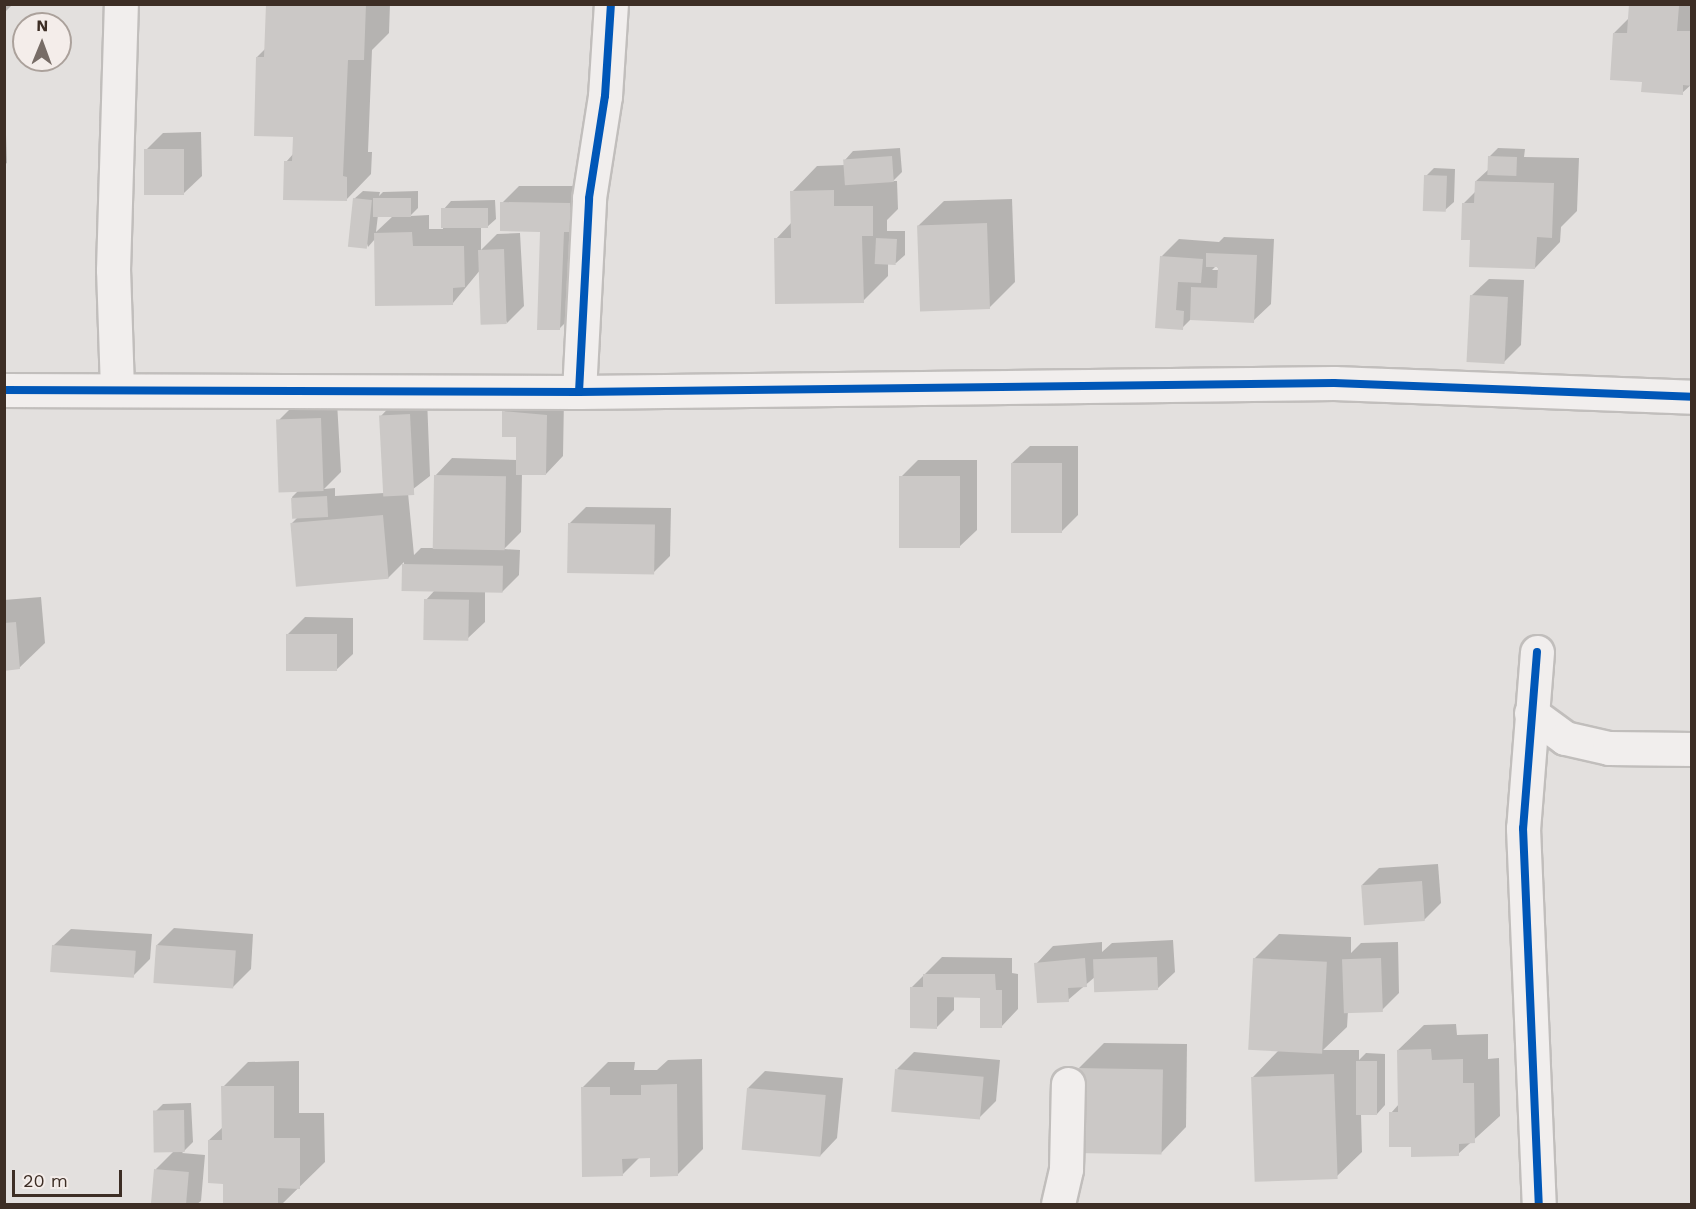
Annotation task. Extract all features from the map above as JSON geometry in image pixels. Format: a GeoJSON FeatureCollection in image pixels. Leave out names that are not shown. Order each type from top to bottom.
{"type":"FeatureCollection","features":[{"type":"Feature","properties":{"kind":"street"},"geometry":{"type":"LineString","coordinates":[[117,389],[113,270],[121,4]]}},
{"type":"Feature","properties":{"kind":"street"},"geometry":{"type":"LineString","coordinates":[[579,392],[589,198],[605,96],[611,4]]}},
{"type":"Feature","properties":{"kind":"street"},"geometry":{"type":"LineString","coordinates":[[4,390],[579,392],[1334,383],[1692,397]]}},
{"type":"Feature","properties":{"kind":"street"},"geometry":{"type":"LineString","coordinates":[[1537,652],[1523,828],[1539,1204]]}},
{"type":"Feature","properties":{"kind":"street"},"geometry":{"type":"LineString","coordinates":[[1531,713],[1565,738],[1608,748],[1692,749]]}},
{"type":"Feature","properties":{"kind":"street"},"geometry":{"type":"LineString","coordinates":[[1058,1204],[1066,1169],[1068,1084]]}},
{"type":"Feature","properties":{"kind":"building"},"geometry":{"type":"Polygon","coordinates":[[[266,4],[366,4],[364,60],[348,60],[343,176],[347,177],[347,201],[283,200],[284,161],[292,161],[293,137],[254,136],[256,57],[264,57],[266,4]]]}},
{"type":"Feature","properties":{"kind":"building"},"geometry":{"type":"Polygon","coordinates":[[[1629,4],[1679,6],[1677,31],[1692,31],[1692,86],[1683,85],[1683,95],[1641,92],[1642,82],[1610,80],[1613,33],[1627,33],[1629,4]]]}},
{"type":"Feature","properties":{"kind":"building"},"geometry":{"type":"Polygon","coordinates":[[[144,149],[184,149],[184,195],[144,195],[144,149]]]}},
{"type":"Feature","properties":{"kind":"building"},"geometry":{"type":"Polygon","coordinates":[[[892,156],[894,182],[845,185],[843,159],[892,156]]]}},
{"type":"Feature","properties":{"kind":"building"},"geometry":{"type":"Polygon","coordinates":[[[1488,156],[1517,157],[1516,176],[1487,175],[1488,156]]]}},
{"type":"Feature","properties":{"kind":"building"},"geometry":{"type":"Polygon","coordinates":[[[1424,175],[1447,176],[1446,212],[1423,211],[1424,175]]]}},
{"type":"Feature","properties":{"kind":"building"},"geometry":{"type":"Polygon","coordinates":[[[1475,181],[1554,183],[1552,238],[1537,237],[1535,269],[1469,267],[1470,240],[1461,240],[1462,203],[1474,203],[1475,181]]]}},
{"type":"Feature","properties":{"kind":"building"},"geometry":{"type":"Polygon","coordinates":[[[834,190],[834,206],[873,206],[873,236],[862,236],[864,303],[775,304],[774,238],[791,238],[790,191],[834,190]]]}},
{"type":"Feature","properties":{"kind":"building"},"geometry":{"type":"Polygon","coordinates":[[[353,198],[372,200],[367,249],[348,247],[353,198]]]}},
{"type":"Feature","properties":{"kind":"building"},"geometry":{"type":"Polygon","coordinates":[[[373,198],[411,198],[411,217],[373,217],[373,198]]]}},
{"type":"Feature","properties":{"kind":"building"},"geometry":{"type":"Polygon","coordinates":[[[500,202],[570,203],[570,232],[564,232],[560,330],[537,330],[540,232],[500,231],[500,202]]]}},
{"type":"Feature","properties":{"kind":"building"},"geometry":{"type":"Polygon","coordinates":[[[441,208],[488,208],[488,228],[441,228],[441,208]]]}},
{"type":"Feature","properties":{"kind":"building"},"geometry":{"type":"Polygon","coordinates":[[[987,223],[990,309],[920,311],[917,225],[987,223]]]}},
{"type":"Feature","properties":{"kind":"building"},"geometry":{"type":"Polygon","coordinates":[[[412,232],[413,246],[464,246],[465,287],[453,288],[453,305],[375,306],[374,233],[412,232]]]}},
{"type":"Feature","properties":{"kind":"building"},"geometry":{"type":"Polygon","coordinates":[[[876,238],[897,239],[896,265],[875,264],[876,238]]]}},
{"type":"Feature","properties":{"kind":"building"},"geometry":{"type":"Polygon","coordinates":[[[504,249],[507,324],[481,325],[478,250],[504,249]]]}},
{"type":"Feature","properties":{"kind":"building"},"geometry":{"type":"Polygon","coordinates":[[[1206,253],[1257,255],[1254,323],[1190,320],[1191,287],[1217,288],[1218,267],[1206,267],[1206,253]]]}},
{"type":"Feature","properties":{"kind":"building"},"geometry":{"type":"Polygon","coordinates":[[[1160,256],[1203,259],[1201,283],[1178,282],[1176,310],[1184,311],[1183,330],[1155,328],[1160,256]]]}},
{"type":"Feature","properties":{"kind":"building"},"geometry":{"type":"Polygon","coordinates":[[[1470,295],[1508,297],[1504,364],[1466,362],[1470,295]]]}},
{"type":"Feature","properties":{"kind":"building"},"geometry":{"type":"Polygon","coordinates":[[[502,411],[547,415],[546,475],[516,475],[516,437],[502,437],[502,411]]]}},
{"type":"Feature","properties":{"kind":"building"},"geometry":{"type":"Polygon","coordinates":[[[410,414],[414,495],[383,497],[379,416],[410,414]]]}},
{"type":"Feature","properties":{"kind":"building"},"geometry":{"type":"Polygon","coordinates":[[[321,418],[324,491],[279,493],[276,420],[321,418]]]}},
{"type":"Feature","properties":{"kind":"building"},"geometry":{"type":"Polygon","coordinates":[[[1011,463],[1062,463],[1062,533],[1011,533],[1011,463]]]}},
{"type":"Feature","properties":{"kind":"building"},"geometry":{"type":"Polygon","coordinates":[[[434,475],[506,476],[505,550],[433,549],[434,475]]]}},
{"type":"Feature","properties":{"kind":"building"},"geometry":{"type":"Polygon","coordinates":[[[899,476],[960,476],[960,548],[899,548],[899,476]]]}},
{"type":"Feature","properties":{"kind":"building"},"geometry":{"type":"Polygon","coordinates":[[[327,496],[328,517],[292,519],[291,498],[327,496]]]}},
{"type":"Feature","properties":{"kind":"building"},"geometry":{"type":"Polygon","coordinates":[[[383,515],[389,579],[296,587],[290,523],[383,515]]]}},
{"type":"Feature","properties":{"kind":"building"},"geometry":{"type":"Polygon","coordinates":[[[568,523],[655,525],[654,575],[567,573],[568,523]]]}},
{"type":"Feature","properties":{"kind":"building"},"geometry":{"type":"Polygon","coordinates":[[[402,564],[503,566],[503,593],[402,591],[402,564]]]}},
{"type":"Feature","properties":{"kind":"building"},"geometry":{"type":"Polygon","coordinates":[[[424,599],[469,600],[468,641],[423,640],[424,599]]]}},
{"type":"Feature","properties":{"kind":"building"},"geometry":{"type":"Polygon","coordinates":[[[16,622],[20,669],[4,671],[4,623],[16,622]]]}},
{"type":"Feature","properties":{"kind":"building"},"geometry":{"type":"Polygon","coordinates":[[[286,634],[337,634],[337,671],[286,671],[286,634]]]}},
{"type":"Feature","properties":{"kind":"building"},"geometry":{"type":"Polygon","coordinates":[[[1422,881],[1425,921],[1364,925],[1361,885],[1422,881]]]}},
{"type":"Feature","properties":{"kind":"building"},"geometry":{"type":"Polygon","coordinates":[[[52,945],[136,951],[134,978],[50,972],[52,945]]]}},
{"type":"Feature","properties":{"kind":"building"},"geometry":{"type":"Polygon","coordinates":[[[156,945],[236,951],[233,988],[153,983],[156,945]]]}},
{"type":"Feature","properties":{"kind":"building"},"geometry":{"type":"Polygon","coordinates":[[[1157,957],[1158,990],[1094,992],[1093,959],[1157,957]]]}},
{"type":"Feature","properties":{"kind":"building"},"geometry":{"type":"Polygon","coordinates":[[[1085,958],[1087,987],[1068,988],[1069,1002],[1037,1003],[1034,963],[1085,958]]]}},
{"type":"Feature","properties":{"kind":"building"},"geometry":{"type":"Polygon","coordinates":[[[1253,958],[1327,962],[1322,1054],[1248,1050],[1253,958]]]}},
{"type":"Feature","properties":{"kind":"building"},"geometry":{"type":"Polygon","coordinates":[[[1381,958],[1383,1012],[1344,1013],[1342,959],[1381,958]]]}},
{"type":"Feature","properties":{"kind":"building"},"geometry":{"type":"Polygon","coordinates":[[[923,974],[995,974],[996,990],[1002,990],[1002,1028],[980,1028],[980,998],[937,997],[937,1029],[910,1028],[910,987],[923,987],[923,974]]]}},
{"type":"Feature","properties":{"kind":"building"},"geometry":{"type":"Polygon","coordinates":[[[1431,1049],[1432,1060],[1463,1059],[1463,1083],[1474,1083],[1475,1143],[1459,1144],[1459,1156],[1411,1157],[1411,1147],[1389,1147],[1389,1112],[1398,1112],[1397,1050],[1431,1049]]]}},
{"type":"Feature","properties":{"kind":"building"},"geometry":{"type":"Polygon","coordinates":[[[1356,1061],[1377,1061],[1377,1115],[1356,1115],[1356,1061]]]}},
{"type":"Feature","properties":{"kind":"building"},"geometry":{"type":"Polygon","coordinates":[[[1077,1068],[1163,1070],[1162,1154],[1076,1153],[1077,1068]]]}},
{"type":"Feature","properties":{"kind":"building"},"geometry":{"type":"Polygon","coordinates":[[[895,1069],[984,1077],[980,1120],[891,1112],[895,1069]]]}},
{"type":"Feature","properties":{"kind":"building"},"geometry":{"type":"Polygon","coordinates":[[[1334,1074],[1338,1179],[1255,1182],[1251,1077],[1334,1074]]]}},
{"type":"Feature","properties":{"kind":"building"},"geometry":{"type":"Polygon","coordinates":[[[677,1084],[678,1176],[650,1177],[650,1158],[622,1159],[623,1176],[582,1177],[581,1087],[610,1087],[610,1095],[641,1095],[641,1085],[677,1084]]]}},
{"type":"Feature","properties":{"kind":"building"},"geometry":{"type":"Polygon","coordinates":[[[221,1086],[274,1086],[274,1138],[300,1138],[300,1189],[278,1188],[278,1204],[223,1204],[223,1184],[208,1183],[208,1140],[222,1140],[221,1086]]]}},
{"type":"Feature","properties":{"kind":"building"},"geometry":{"type":"Polygon","coordinates":[[[747,1088],[826,1095],[820,1157],[742,1150],[747,1088]]]}},
{"type":"Feature","properties":{"kind":"building"},"geometry":{"type":"Polygon","coordinates":[[[184,1110],[185,1152],[154,1153],[153,1111],[184,1110]]]}},
{"type":"Feature","properties":{"kind":"building"},"geometry":{"type":"Polygon","coordinates":[[[154,1169],[189,1172],[186,1204],[151,1204],[154,1169]]]}},
{"type":"Feature","properties":{"kind":"cycle path"},"geometry":{"type":"LineString","coordinates":[[579,392],[589,198],[605,96],[611,4]]}},
{"type":"Feature","properties":{"kind":"cycle path"},"geometry":{"type":"LineString","coordinates":[[4,390],[579,392],[1334,383],[1692,397]]}},
{"type":"Feature","properties":{"kind":"cycle path"},"geometry":{"type":"LineString","coordinates":[[1537,652],[1523,828],[1539,1204]]}}]}
